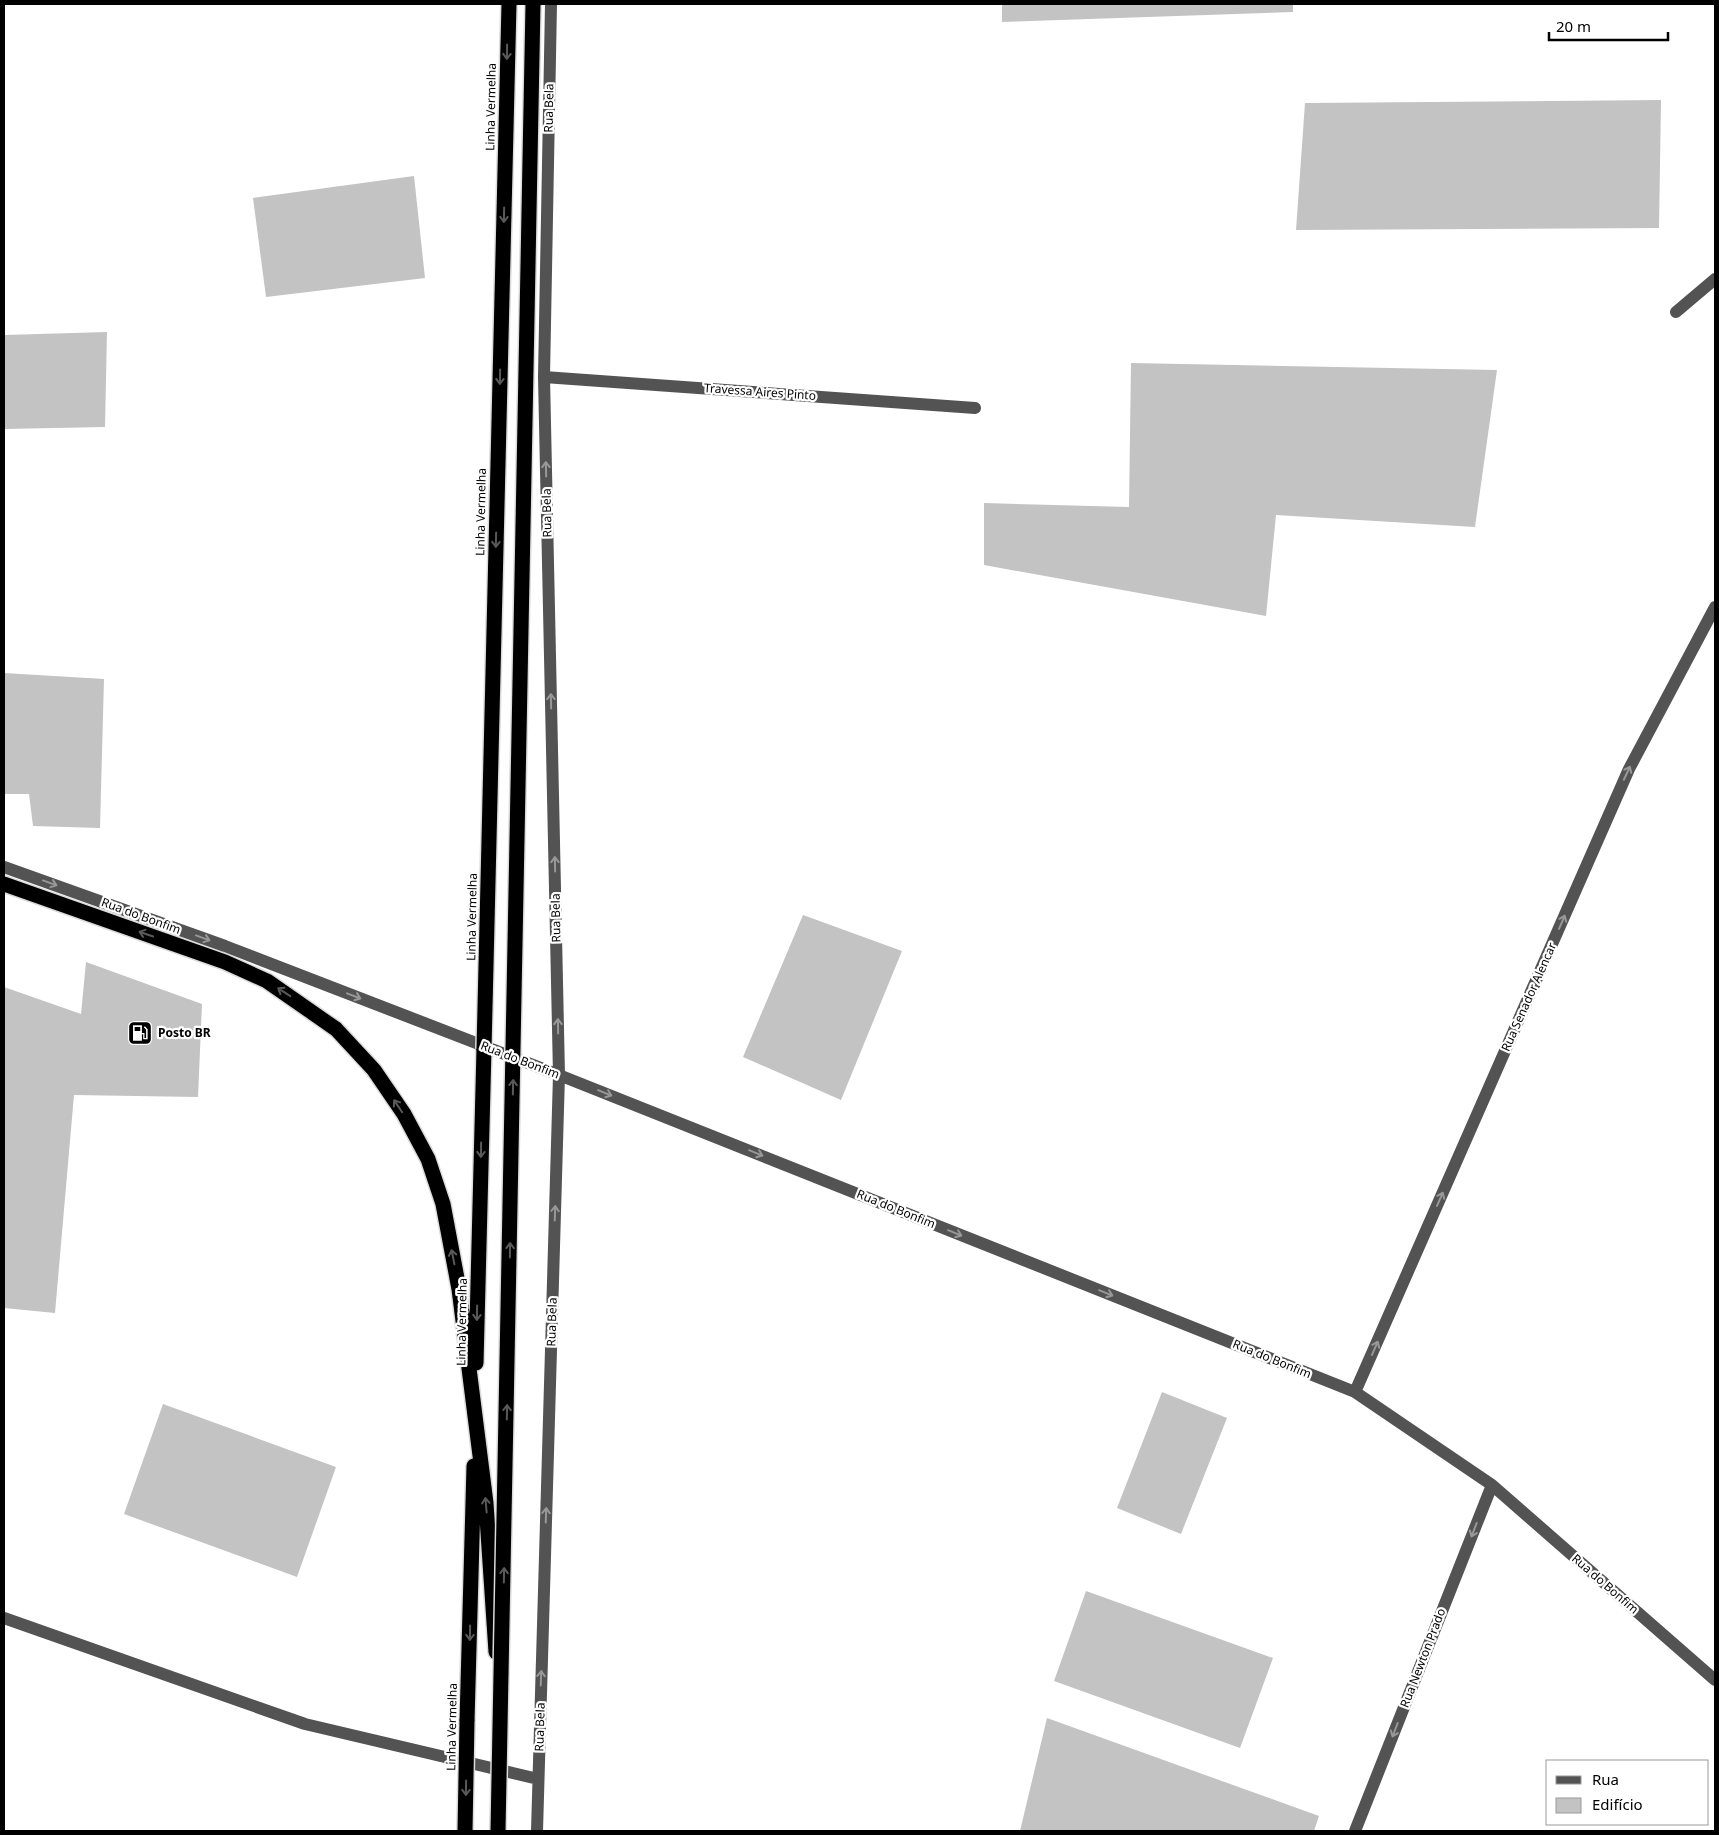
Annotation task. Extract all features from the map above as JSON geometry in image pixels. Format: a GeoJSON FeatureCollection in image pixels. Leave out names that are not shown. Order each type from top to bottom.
{"type":"FeatureCollection","features":[{"type":"Feature","properties":{"kind":"highway","name":"Linha Vermelha"},"geometry":{"type":"LineString","coordinates":[[465,1831],[509,4]]}},
{"type":"Feature","properties":{"kind":"highway"},"geometry":{"type":"LineString","coordinates":[[498,1831],[533,4]]}},
{"type":"Feature","properties":{"kind":"highway"},"geometry":{"type":"LineString","coordinates":[[4,884],[225,962],[267,981],[336,1030],[374,1070],[404,1114],[428,1159],[443,1204],[459,1289],[486,1502],[501,1728]]}},
{"type":"Feature","properties":{"kind":"street","name":"Rua Bela"},"geometry":{"type":"LineString","coordinates":[[537,1831],[560,1075],[544,376],[551,4]]}},
{"type":"Feature","properties":{"kind":"street"},"geometry":{"type":"LineString","coordinates":[[1676,312],[1715,279]]}},
{"type":"Feature","properties":{"kind":"street","name":"Travessa Aires Pinto"},"geometry":{"type":"LineString","coordinates":[[544,376],[975,408]]}},
{"type":"Feature","properties":{"kind":"street","name":"Rua Senador Alencar"},"geometry":{"type":"LineString","coordinates":[[1355,1392],[1629,769],[1715,607]]}},
{"type":"Feature","properties":{"kind":"street","name":"Rua do Bonfim"},"geometry":{"type":"LineString","coordinates":[[4,867],[226,946],[560,1075],[1355,1392],[1492,1485],[1715,1680]]}},
{"type":"Feature","properties":{"kind":"street","name":"Rua Newton Prado"},"geometry":{"type":"LineString","coordinates":[[1355,1831],[1492,1485]]}},
{"type":"Feature","properties":{"kind":"street"},"geometry":{"type":"LineString","coordinates":[[4,1618],[305,1724],[538,1778]]}},
{"type":"Feature","properties":{"kind":"building"},"geometry":{"type":"Polygon","coordinates":[[[1002,4],[1293,4],[1293,12],[1002,22],[1002,4]]]}},
{"type":"Feature","properties":{"kind":"building"},"geometry":{"type":"Polygon","coordinates":[[[1661,100],[1659,228],[1296,230],[1305,103],[1661,100]]]}},
{"type":"Feature","properties":{"kind":"building"},"geometry":{"type":"Polygon","coordinates":[[[414,176],[425,278],[266,297],[253,198],[414,176]]]}},
{"type":"Feature","properties":{"kind":"building"},"geometry":{"type":"Polygon","coordinates":[[[107,332],[105,427],[4,429],[4,335],[107,332]]]}},
{"type":"Feature","properties":{"kind":"building"},"geometry":{"type":"Polygon","coordinates":[[[1131,363],[1497,370],[1475,527],[1276,515],[1266,616],[984,565],[984,503],[1129,507],[1131,363]]]}},
{"type":"Feature","properties":{"kind":"building"},"geometry":{"type":"Polygon","coordinates":[[[4,673],[104,679],[100,828],[33,826],[29,794],[4,794],[4,673]]]}},
{"type":"Feature","properties":{"kind":"building"},"geometry":{"type":"Polygon","coordinates":[[[803,915],[902,951],[841,1100],[743,1057],[803,915]]]}},
{"type":"Feature","properties":{"kind":"building"},"geometry":{"type":"Polygon","coordinates":[[[86,962],[202,1004],[198,1097],[74,1095],[55,1313],[4,1308],[4,987],[81,1014],[86,962]]]}},
{"type":"Feature","properties":{"kind":"building"},"geometry":{"type":"Polygon","coordinates":[[[1162,1392],[1227,1418],[1181,1534],[1117,1508],[1162,1392]]]}},
{"type":"Feature","properties":{"kind":"building"},"geometry":{"type":"Polygon","coordinates":[[[163,1404],[336,1467],[297,1577],[124,1514],[163,1404]]]}},
{"type":"Feature","properties":{"kind":"building"},"geometry":{"type":"Polygon","coordinates":[[[1086,1591],[1273,1658],[1240,1748],[1054,1681],[1086,1591]]]}},
{"type":"Feature","properties":{"kind":"building"},"geometry":{"type":"Polygon","coordinates":[[[1047,1718],[1319,1816],[1314,1831],[1020,1831],[1047,1718]]]}},
{"type":"Feature","properties":{"kind":"place","name":"Posto BR"},"geometry":{"type":"Point","coordinates":[140,1033]}}]}
